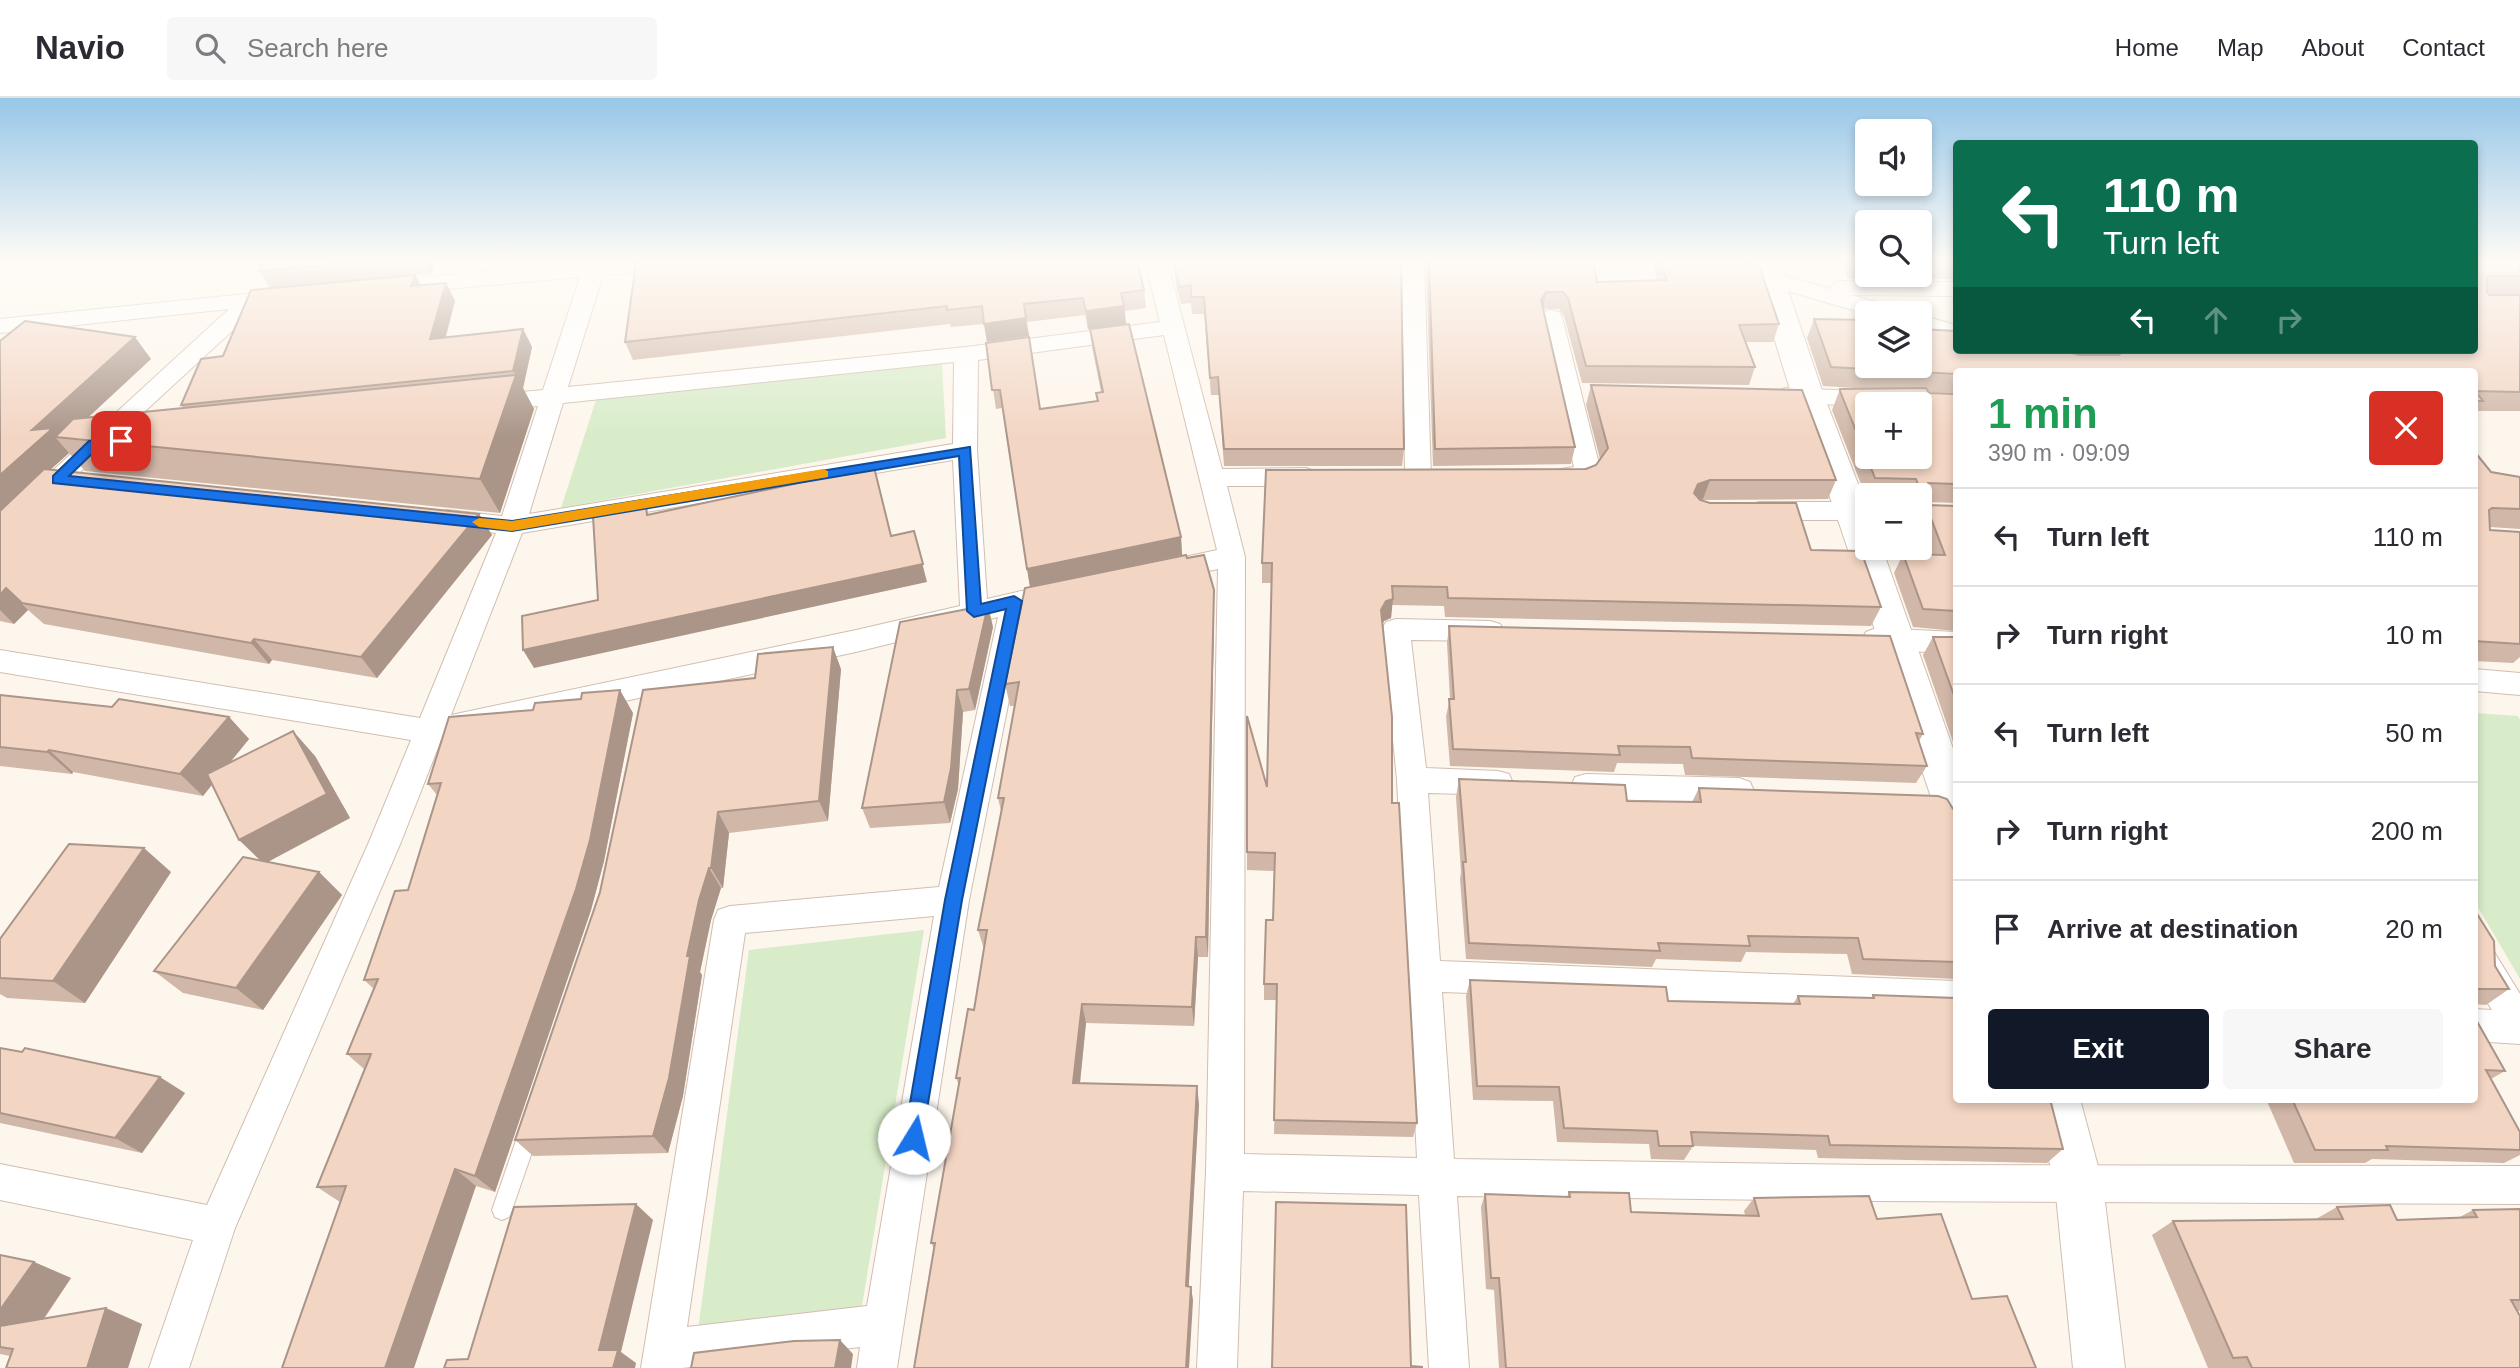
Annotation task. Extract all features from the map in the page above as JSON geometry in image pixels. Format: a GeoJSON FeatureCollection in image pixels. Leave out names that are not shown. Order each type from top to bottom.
{"type":"FeatureCollection","features":[{"type":"Feature","properties":{"kind":"street"},"geometry":{"type":"LineString","coordinates":[[0,326],[60,320]]}},
{"type":"Feature","properties":{"kind":"street"},"geometry":{"type":"LineString","coordinates":[[0,534],[94,444],[231,320]]}},
{"type":"Feature","properties":{"kind":"street"},"geometry":{"type":"LineString","coordinates":[[169,1368],[217,1226],[385,842],[512,526],[578,320]]}},
{"type":"Feature","properties":{"kind":"street"},"geometry":{"type":"LineString","coordinates":[[1171,320],[1232,557],[1225,1172],[1217,1368]]}},
{"type":"Feature","properties":{"kind":"street"},"geometry":{"type":"LineString","coordinates":[[1414,320],[1418,478]]}},
{"type":"Feature","properties":{"kind":"street"},"geometry":{"type":"LineString","coordinates":[[1527,478],[1580,477],[1587,468],[1552,320]]}},
{"type":"Feature","properties":{"kind":"street"},"geometry":{"type":"LineString","coordinates":[[1786,320],[1808,396],[1855,500]]}},
{"type":"Feature","properties":{"kind":"street"},"geometry":{"type":"LineString","coordinates":[[0,344],[25,324]]}},
{"type":"Feature","properties":{"kind":"street"},"geometry":{"type":"LineString","coordinates":[[1932,325],[1953,331]]}},
{"type":"Feature","properties":{"kind":"street"},"geometry":{"type":"LineString","coordinates":[[460,406],[966,354],[1173,327]]}},
{"type":"Feature","properties":{"kind":"street"},"geometry":{"type":"LineString","coordinates":[[966,354],[965,450],[974,611]]}},
{"type":"Feature","properties":{"kind":"street"},"geometry":{"type":"LineString","coordinates":[[1568,394],[1595,395]]}},
{"type":"Feature","properties":{"kind":"street"},"geometry":{"type":"LineString","coordinates":[[1768,396],[1953,403]]}},
{"type":"Feature","properties":{"kind":"street"},"geometry":{"type":"LineString","coordinates":[[94,444],[134,440]]}},
{"type":"Feature","properties":{"kind":"street"},"geometry":{"type":"LineString","coordinates":[[428,517],[512,526],[965,450]]}},
{"type":"Feature","properties":{"kind":"street"},"geometry":{"type":"LineString","coordinates":[[1211,478],[1335,477]]}},
{"type":"Feature","properties":{"kind":"street"},"geometry":{"type":"LineString","coordinates":[[1390,478],[1445,478]]}},
{"type":"Feature","properties":{"kind":"street"},"geometry":{"type":"LineString","coordinates":[[57,479],[85,482]]}},
{"type":"Feature","properties":{"kind":"street"},"geometry":{"type":"LineString","coordinates":[[1730,511],[1855,511]]}},
{"type":"Feature","properties":{"kind":"street"},"geometry":{"type":"LineString","coordinates":[[1137,576],[1232,557]]}},
{"type":"Feature","properties":{"kind":"street"},"geometry":{"type":"LineString","coordinates":[[1874,560],[1947,802]]}},
{"type":"Feature","properties":{"kind":"street"},"geometry":{"type":"LineString","coordinates":[[0,661],[430,731],[647,693],[1014,601],[1082,588]]}},
{"type":"Feature","properties":{"kind":"street"},"geometry":{"type":"LineString","coordinates":[[877,1368],[953,900],[1014,601]]}},
{"type":"Feature","properties":{"kind":"street"},"geometry":{"type":"LineString","coordinates":[[1449,1368],[1412,780],[1396,629],[1521,631]]}},
{"type":"Feature","properties":{"kind":"street"},"geometry":{"type":"LineString","coordinates":[[1854,639],[1953,643]]}},
{"type":"Feature","properties":{"kind":"street"},"geometry":{"type":"LineString","coordinates":[[2478,681],[2519,686]]}},
{"type":"Feature","properties":{"kind":"street"},"geometry":{"type":"LineString","coordinates":[[1412,780],[1523,783]]}},
{"type":"Feature","properties":{"kind":"street"},"geometry":{"type":"LineString","coordinates":[[1564,785],[1772,792]]}},
{"type":"Feature","properties":{"kind":"street"},"geometry":{"type":"LineString","coordinates":[[883,1324],[663,1359],[730,920],[953,900]]}},
{"type":"Feature","properties":{"kind":"street"},"geometry":{"type":"LineString","coordinates":[[2478,956],[2520,1026]]}},
{"type":"Feature","properties":{"kind":"street"},"geometry":{"type":"LineString","coordinates":[[1424,976],[1953,996]]}},
{"type":"Feature","properties":{"kind":"street"},"geometry":{"type":"LineString","coordinates":[[2478,1026],[2520,1026]]}},
{"type":"Feature","properties":{"kind":"street"},"geometry":{"type":"LineString","coordinates":[[2058,1103],[2079,1185],[2099,1368]]}},
{"type":"Feature","properties":{"kind":"street"},"geometry":{"type":"LineString","coordinates":[[1225,1172],[1435,1178],[2079,1185],[2520,1185]]}},
{"type":"Feature","properties":{"kind":"street"},"geometry":{"type":"LineString","coordinates":[[0,1182],[217,1226]]}},
{"type":"Feature","properties":{"kind":"lane"},"geometry":{"type":"LineString","coordinates":[[502,1210],[537,1106]]}},
{"type":"Feature","properties":{"kind":"green space"},"geometry":{"type":"Polygon","coordinates":[[[942,364],[946,438],[561,508],[596,400],[942,364]]]}},
{"type":"Feature","properties":{"kind":"green space"},"geometry":{"type":"Polygon","coordinates":[[[2478,713],[2518,716],[2520,720],[2520,979],[2478,907],[2478,713]]]}},
{"type":"Feature","properties":{"kind":"green space"},"geometry":{"type":"Polygon","coordinates":[[[924,930],[861,1312],[698,1330],[749,950],[924,930]]]}},
{"type":"Feature","properties":{"kind":"building"},"geometry":{"type":"Polygon","coordinates":[[[238,320],[435,320],[430,339],[523,329],[513,371],[181,405],[201,359],[223,356],[238,320]]]}},
{"type":"Feature","properties":{"kind":"building"},"geometry":{"type":"Polygon","coordinates":[[[628,320],[819,320],[625,342],[628,320]]]}},
{"type":"Feature","properties":{"kind":"building"},"geometry":{"type":"Polygon","coordinates":[[[984,320],[1010,320],[984,324],[984,320]]]}},
{"type":"Feature","properties":{"kind":"building"},"geometry":{"type":"Polygon","coordinates":[[[1206,320],[1402,320],[1404,449],[1224,449],[1218,377],[1210,378],[1206,320]]]}},
{"type":"Feature","properties":{"kind":"building"},"geometry":{"type":"Polygon","coordinates":[[[1431,320],[1546,320],[1575,447],[1435,449],[1431,320]]]}},
{"type":"Feature","properties":{"kind":"building"},"geometry":{"type":"Polygon","coordinates":[[[1574,320],[1778,320],[1779,324],[1739,325],[1755,367],[1586,366],[1574,320]]]}},
{"type":"Feature","properties":{"kind":"building"},"geometry":{"type":"Polygon","coordinates":[[[1814,320],[1855,320],[1855,368],[1831,367],[1814,320]]]}},
{"type":"Feature","properties":{"kind":"building"},"geometry":{"type":"Polygon","coordinates":[[[2478,320],[2520,320],[2520,392],[2478,391],[2478,368],[1953,368],[1953,374],[1932,373],[1932,330],[1953,331],[1953,354],[2478,354],[2478,320]]]}},
{"type":"Feature","properties":{"kind":"building"},"geometry":{"type":"Polygon","coordinates":[[[25,321],[135,337],[32,430],[53,428],[0,475],[0,341],[25,321]]]}},
{"type":"Feature","properties":{"kind":"building"},"geometry":{"type":"Polygon","coordinates":[[[1129,324],[1181,537],[1027,569],[1000,390],[992,390],[986,343],[1029,337],[1040,409],[1098,401],[1096,393],[1103,392],[1090,329],[1129,324]]]}},
{"type":"Feature","properties":{"kind":"building"},"geometry":{"type":"Polygon","coordinates":[[[516,375],[480,479],[55,437],[73,419],[516,375]]]}},
{"type":"Feature","properties":{"kind":"building"},"geometry":{"type":"Polygon","coordinates":[[[1591,385],[1802,390],[1836,480],[1710,480],[1698,484],[1694,493],[1700,500],[1710,503],[1796,503],[1811,550],[1855,551],[1855,560],[1864,560],[1881,607],[1448,598],[1447,587],[1392,586],[1393,599],[1386,601],[1381,610],[1392,717],[1392,803],[1399,803],[1417,1123],[1274,1120],[1277,984],[1264,984],[1266,920],[1273,920],[1275,853],[1247,852],[1247,716],[1267,787],[1272,563],[1262,563],[1266,470],[1586,469],[1596,465],[1608,448],[1591,385]]]}},
{"type":"Feature","properties":{"kind":"building"},"geometry":{"type":"Polygon","coordinates":[[[1926,388],[1928,392],[1855,392],[1855,428],[1840,389],[1926,388]]]}},
{"type":"Feature","properties":{"kind":"building"},"geometry":{"type":"Polygon","coordinates":[[[1932,393],[1953,394],[1953,484],[1875,478],[1871,469],[1932,469],[1932,393]]]}},
{"type":"Feature","properties":{"kind":"building"},"geometry":{"type":"Polygon","coordinates":[[[2478,456],[2491,472],[2520,477],[2520,509],[2489,510],[2490,530],[2520,532],[2520,644],[2478,641],[2478,456]]]}},
{"type":"Feature","properties":{"kind":"building"},"geometry":{"type":"Polygon","coordinates":[[[874,467],[891,536],[914,531],[923,564],[523,650],[522,616],[598,600],[593,516],[646,505],[647,515],[874,467]]]}},
{"type":"Feature","properties":{"kind":"building"},"geometry":{"type":"Polygon","coordinates":[[[44,469],[479,514],[361,657],[254,639],[251,643],[22,603],[6,588],[0,595],[0,511],[44,469]]]}},
{"type":"Feature","properties":{"kind":"building"},"geometry":{"type":"Polygon","coordinates":[[[1932,505],[1953,506],[1953,611],[1923,609],[1905,560],[1932,560],[1932,555],[1945,555],[1932,521],[1932,505]]]}},
{"type":"Feature","properties":{"kind":"building"},"geometry":{"type":"Polygon","coordinates":[[[1186,555],[1187,558],[1204,555],[1214,590],[1206,937],[1196,937],[1192,1007],[1082,1004],[1073,1083],[1197,1086],[1186,1286],[1191,1287],[1186,1368],[914,1368],[935,1243],[931,1243],[960,1078],[956,1078],[968,1009],[974,1010],[987,930],[978,930],[1004,798],[998,798],[1019,682],[1005,684],[1025,588],[1186,555]]]}},
{"type":"Feature","properties":{"kind":"building"},"geometry":{"type":"Polygon","coordinates":[[[988,605],[969,689],[957,690],[951,768],[944,802],[862,808],[900,622],[988,605]]]}},
{"type":"Feature","properties":{"kind":"building"},"geometry":{"type":"Polygon","coordinates":[[[1449,626],[1890,636],[1923,734],[1916,733],[1927,766],[1692,758],[1690,747],[1618,746],[1620,755],[1453,749],[1449,699],[1454,699],[1449,626]]]}},
{"type":"Feature","properties":{"kind":"building"},"geometry":{"type":"Polygon","coordinates":[[[1933,637],[1953,637],[1953,693],[1933,637]]]}},
{"type":"Feature","properties":{"kind":"building"},"geometry":{"type":"Polygon","coordinates":[[[833,647],[819,801],[718,812],[711,868],[699,900],[687,956],[690,956],[669,1078],[653,1136],[515,1140],[600,892],[643,690],[755,678],[758,654],[833,647]]]}},
{"type":"Feature","properties":{"kind":"building"},"geometry":{"type":"Polygon","coordinates":[[[620,690],[590,840],[576,889],[475,1176],[455,1169],[385,1368],[282,1368],[346,1186],[317,1187],[371,1054],[347,1054],[378,979],[364,980],[395,891],[408,890],[441,783],[428,784],[449,717],[533,710],[535,703],[581,699],[582,693],[620,690]]]}},
{"type":"Feature","properties":{"kind":"building"},"geometry":{"type":"Polygon","coordinates":[[[0,695],[112,707],[119,699],[229,717],[180,774],[49,750],[47,752],[0,747],[0,695]]]}},
{"type":"Feature","properties":{"kind":"building"},"geometry":{"type":"Polygon","coordinates":[[[293,731],[327,794],[239,840],[207,774],[293,731]]]}},
{"type":"Feature","properties":{"kind":"building"},"geometry":{"type":"Polygon","coordinates":[[[1459,779],[1625,785],[1627,801],[1701,802],[1699,788],[1938,796],[1947,799],[1953,809],[1953,962],[1863,959],[1858,938],[1748,936],[1750,946],[1658,943],[1660,951],[1469,943],[1463,862],[1466,862],[1459,779]]]}},
{"type":"Feature","properties":{"kind":"building"},"geometry":{"type":"Polygon","coordinates":[[[69,844],[144,848],[53,981],[0,978],[0,939],[69,844]]]}},
{"type":"Feature","properties":{"kind":"building"},"geometry":{"type":"Polygon","coordinates":[[[243,857],[319,872],[236,988],[154,971],[243,857]]]}},
{"type":"Feature","properties":{"kind":"building"},"geometry":{"type":"Polygon","coordinates":[[[2478,915],[2494,941],[2495,966],[2509,989],[2478,989],[2478,915]]]}},
{"type":"Feature","properties":{"kind":"building"},"geometry":{"type":"Polygon","coordinates":[[[1470,980],[1666,987],[1668,1001],[1800,1004],[1798,996],[1953,998],[1953,1103],[2051,1103],[2063,1149],[1830,1145],[1828,1136],[1691,1132],[1693,1146],[1659,1146],[1657,1131],[1564,1128],[1559,1087],[1477,1086],[1470,980]]]}},
{"type":"Feature","properties":{"kind":"building"},"geometry":{"type":"Polygon","coordinates":[[[2478,1023],[2505,1071],[2486,1070],[2520,1132],[2520,1150],[2386,1146],[2388,1150],[2315,1150],[2294,1103],[2478,1103],[2478,1023]]]}},
{"type":"Feature","properties":{"kind":"building"},"geometry":{"type":"Polygon","coordinates":[[[0,1048],[22,1052],[25,1048],[160,1077],[115,1138],[0,1113],[0,1048]]]}},
{"type":"Feature","properties":{"kind":"building"},"geometry":{"type":"Polygon","coordinates":[[[1569,1192],[1629,1193],[1631,1212],[1759,1216],[1754,1198],[1869,1196],[1877,1219],[1941,1214],[1972,1299],[2007,1296],[2036,1368],[1506,1368],[1499,1278],[1491,1278],[1485,1194],[1570,1197],[1569,1192]]]}},
{"type":"Feature","properties":{"kind":"building"},"geometry":{"type":"Polygon","coordinates":[[[1276,1202],[1406,1205],[1411,1366],[1422,1368],[1272,1368],[1276,1202]]]}},
{"type":"Feature","properties":{"kind":"building"},"geometry":{"type":"Polygon","coordinates":[[[636,1204],[599,1350],[618,1350],[613,1368],[444,1368],[447,1360],[468,1359],[514,1207],[636,1204]]]}},
{"type":"Feature","properties":{"kind":"building"},"geometry":{"type":"Polygon","coordinates":[[[2390,1205],[2397,1220],[2477,1217],[2473,1210],[2520,1209],[2520,1300],[2511,1300],[2520,1316],[2520,1368],[2252,1368],[2247,1357],[2233,1358],[2173,1221],[2343,1219],[2337,1207],[2390,1205]]]}},
{"type":"Feature","properties":{"kind":"building"},"geometry":{"type":"Polygon","coordinates":[[[0,1255],[34,1262],[0,1310],[0,1255]]]}},
{"type":"Feature","properties":{"kind":"building"},"geometry":{"type":"Polygon","coordinates":[[[106,1308],[87,1368],[6,1368],[13,1349],[0,1347],[0,1326],[106,1308]]]}},
{"type":"Feature","properties":{"kind":"building"},"geometry":{"type":"Polygon","coordinates":[[[840,1340],[835,1368],[691,1368],[694,1353],[794,1341],[840,1340]]]}},
{"type":"Feature","properties":{"kind":"slow traffic"},"geometry":{"type":"LineString","coordinates":[[479,522],[512,526],[823,474]]}},
{"type":"Feature","properties":{"kind":"route"},"geometry":{"type":"LineString","coordinates":[[121,441],[94,444],[57,479],[512,526],[965,450],[974,611],[1014,601],[953,900],[914,1138]]}}]}
